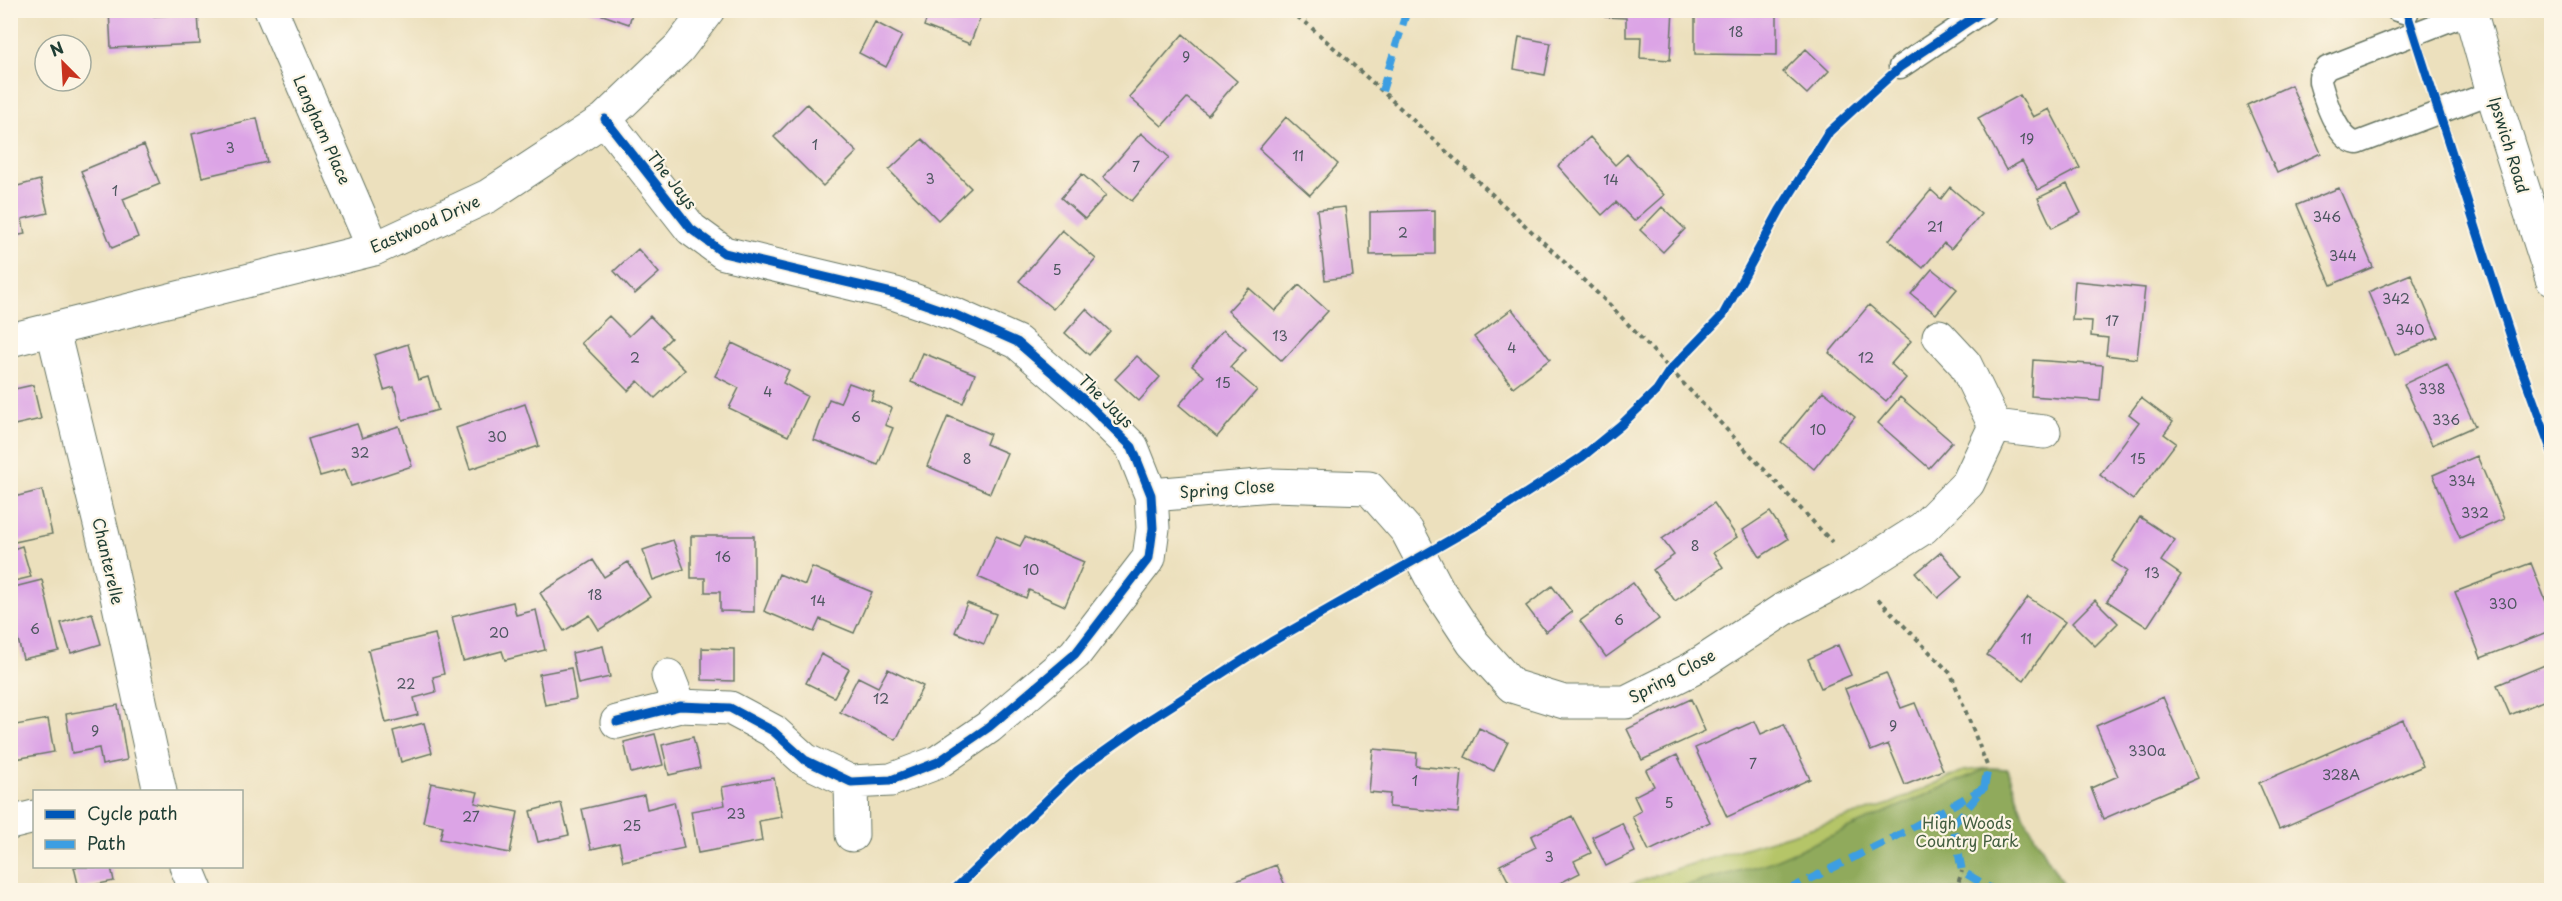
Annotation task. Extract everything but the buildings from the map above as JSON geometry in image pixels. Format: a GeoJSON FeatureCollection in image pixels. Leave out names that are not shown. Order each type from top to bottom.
{"type":"FeatureCollection","features":[{"type":"Feature","properties":{"kind":"street","name":"Langham Place"},"geometry":{"type":"LineString","coordinates":[[271,10],[374,249]]}},
{"type":"Feature","properties":{"kind":"street","name":"Eastwood Drive"},"geometry":{"type":"LineString","coordinates":[[10,340],[374,249],[488,196],[605,119],[679,48],[708,10]]}},
{"type":"Feature","properties":{"kind":"street","name":"Ipswich Road"},"geometry":{"type":"LineString","coordinates":[[2470,11],[2552,279]]}},
{"type":"Feature","properties":{"kind":"street","name":"The Jays"},"geometry":{"type":"LineString","coordinates":[[605,119],[692,229],[724,253],[896,294],[956,315],[1017,342],[1084,400],[1132,447],[1151,495],[1153,528],[1149,558],[1075,654],[988,727],[938,762],[891,780],[851,782],[806,760],[773,731],[730,708],[680,706],[617,722]]}},
{"type":"Feature","properties":{"kind":"street","name":"Chanterelle"},"geometry":{"type":"LineString","coordinates":[[53,331],[111,569],[156,790]]}},
{"type":"Feature","properties":{"kind":"street"},"geometry":{"type":"LineString","coordinates":[[1939,336],[1965,364],[1995,426],[2044,432]]}},
{"type":"Feature","properties":{"kind":"street","name":"Spring Close"},"geometry":{"type":"LineString","coordinates":[[1151,495],[1272,485],[1369,488],[1407,531],[1437,590],[1473,643],[1512,686],[1564,702],[1626,702],[1692,669],[1784,609],[1852,573],[1923,528],[1968,483],[1995,426]]}},
{"type":"Feature","properties":{"kind":"street"},"geometry":{"type":"LineString","coordinates":[[668,676],[680,706]]}},
{"type":"Feature","properties":{"kind":"street"},"geometry":{"type":"LineString","coordinates":[[851,782],[852,835]]}},
{"type":"Feature","properties":{"kind":"street"},"geometry":{"type":"LineString","coordinates":[[10,823],[33,817]]}},
{"type":"Feature","properties":{"kind":"street"},"geometry":{"type":"LineString","coordinates":[[186,868],[196,891]]}},
{"type":"Feature","properties":{"kind":"lane"},"geometry":{"type":"LineString","coordinates":[[1900,67],[1985,10]]}},
{"type":"Feature","properties":{"kind":"lane"},"geometry":{"type":"LineString","coordinates":[[2470,11],[2327,68],[2320,77],[2322,88],[2343,134],[2351,142],[2358,143],[2493,92]]}},
{"type":"Feature","properties":{"kind":"path"},"geometry":{"type":"LineString","coordinates":[[1281,10],[1303,20],[1610,305],[1826,533],[1852,573],[1951,674],[1988,768]]}},
{"type":"Feature","properties":{"kind":"path"},"geometry":{"type":"LineString","coordinates":[[1664,380],[1678,362]]}},
{"type":"Feature","properties":{"kind":"path"},"geometry":{"type":"LineString","coordinates":[[1956,891],[1962,871]]}},
{"type":"Feature","properties":{"kind":"green space","name":"High Woods Country Park"},"geometry":{"type":"Polygon","coordinates":[[[1988,768],[2008,769],[2023,815],[2066,890],[1615,890],[1669,871],[1890,804],[1963,771],[1988,768]]]}},
{"type":"Feature","properties":{"kind":"green space","name":"High Woods Country Park"},"geometry":{"type":"Polygon","coordinates":[[[1988,768],[2008,769],[2023,815],[2066,890],[1668,890],[1768,863],[1988,768]]]}},
{"type":"Feature","properties":{"kind":"marked path"},"geometry":{"type":"LineString","coordinates":[[1382,91],[1407,10]]}},
{"type":"Feature","properties":{"kind":"marked path"},"geometry":{"type":"LineString","coordinates":[[1984,788],[1988,768]]}},
{"type":"Feature","properties":{"kind":"marked path"},"geometry":{"type":"LineString","coordinates":[[1788,890],[1895,837],[1984,788],[1953,825],[1962,871],[1993,890]]}},
{"type":"Feature","properties":{"kind":"cycle path"},"geometry":{"type":"LineString","coordinates":[[954,890],[1077,771],[1152,718],[1271,642],[1480,523],[1582,457],[1621,425],[1657,390],[1670,370],[1723,315],[1780,210],[1829,132],[1900,67],[1985,10]]}},
{"type":"Feature","properties":{"kind":"cycle path"},"geometry":{"type":"LineString","coordinates":[[2406,10],[2517,356],[2552,452]]}},
{"type":"Feature","properties":{"kind":"cycle path"},"geometry":{"type":"LineString","coordinates":[[605,119],[691,229],[724,253],[896,294],[956,315],[1017,342],[1084,400],[1132,447],[1151,495],[1153,528],[1149,558],[1075,654],[989,727],[938,762],[891,780],[851,782],[805,760],[773,731],[730,708],[680,706],[617,722]]}}]}
